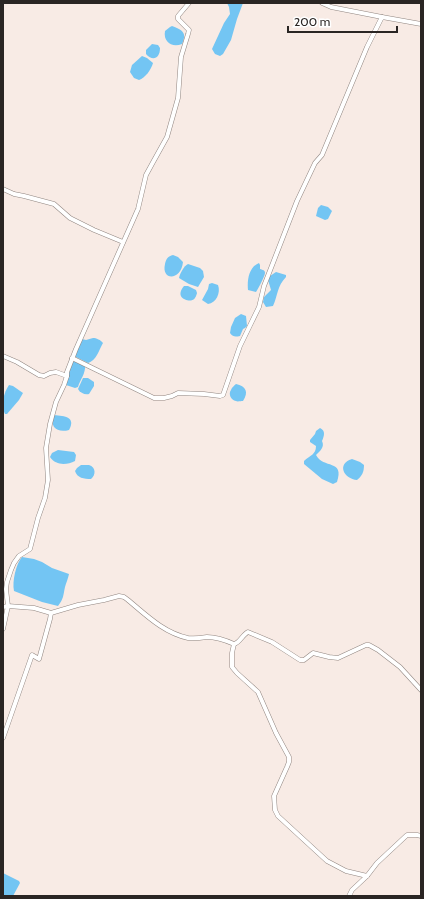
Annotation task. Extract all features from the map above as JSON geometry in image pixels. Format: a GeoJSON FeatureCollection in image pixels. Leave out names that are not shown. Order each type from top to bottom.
{"type":"FeatureCollection","features":[{"type":"Feature","properties":{"kind":"street"},"geometry":{"type":"LineString","coordinates":[[3,629],[8,606],[6,589],[7,582],[14,563],[20,556],[30,549],[45,498],[48,480],[46,448],[54,411],[67,376],[67,372],[138,209],[146,175],[167,138],[171,126],[178,98],[180,62],[189,30],[178,19],[178,16],[189,3]]}},
{"type":"Feature","properties":{"kind":"street"},"geometry":{"type":"LineString","coordinates":[[322,3],[331,7],[421,24]]}},
{"type":"Feature","properties":{"kind":"street"},"geometry":{"type":"LineString","coordinates":[[72,358],[154,398],[164,398],[178,393],[224,395],[240,346],[259,307],[264,286],[297,201],[315,162],[322,155],[367,47],[382,17]]}},
{"type":"Feature","properties":{"kind":"street"},"geometry":{"type":"LineString","coordinates":[[3,189],[14,194],[54,204],[70,218],[123,242]]}},
{"type":"Feature","properties":{"kind":"street"},"geometry":{"type":"LineString","coordinates":[[3,356],[17,362],[39,375],[44,376],[56,372],[67,376]]}},
{"type":"Feature","properties":{"kind":"street"},"geometry":{"type":"LineString","coordinates":[[3,607],[34,608],[51,613],[78,605],[119,596],[124,597],[154,622],[175,633],[188,638],[223,639],[234,644]]}},
{"type":"Feature","properties":{"kind":"street"},"geometry":{"type":"LineString","coordinates":[[3,738],[32,655],[39,659],[51,613]]}},
{"type":"Feature","properties":{"kind":"street"},"geometry":{"type":"LineString","coordinates":[[367,876],[346,871],[327,861],[278,816],[275,810],[274,796],[289,762],[289,757],[276,733],[258,692],[232,667],[232,652],[234,644],[238,643],[245,633],[248,632],[272,642],[300,660],[304,660],[313,654],[338,658],[369,645],[400,667],[421,690]]}},
{"type":"Feature","properties":{"kind":"street"},"geometry":{"type":"LineString","coordinates":[[349,896],[352,890],[407,834],[421,836]]}},
{"type":"Feature","properties":{"kind":"water"},"geometry":{"type":"Polygon","coordinates":[[[227,3],[243,3],[231,40],[223,54],[220,56],[215,54],[212,49],[224,23],[230,14],[227,3]]]}},
{"type":"Feature","properties":{"kind":"water"},"geometry":{"type":"Polygon","coordinates":[[[172,26],[183,32],[184,37],[182,44],[172,45],[165,38],[165,31],[172,26]]]}},
{"type":"Feature","properties":{"kind":"water"},"geometry":{"type":"Polygon","coordinates":[[[152,44],[158,45],[160,48],[159,54],[156,58],[151,58],[146,54],[146,50],[152,44]]]}},
{"type":"Feature","properties":{"kind":"water"},"geometry":{"type":"Polygon","coordinates":[[[142,56],[153,63],[148,73],[139,80],[134,78],[130,72],[132,65],[142,56]]]}},
{"type":"Feature","properties":{"kind":"water"},"geometry":{"type":"Polygon","coordinates":[[[321,205],[328,207],[332,211],[328,219],[325,220],[316,216],[318,208],[321,205]]]}},
{"type":"Feature","properties":{"kind":"water"},"geometry":{"type":"Polygon","coordinates":[[[173,255],[178,257],[183,262],[179,273],[168,276],[165,270],[165,264],[167,259],[173,255]]]}},
{"type":"Feature","properties":{"kind":"water"},"geometry":{"type":"Polygon","coordinates":[[[259,263],[260,269],[264,270],[265,275],[256,292],[248,290],[249,274],[259,263]]]}},
{"type":"Feature","properties":{"kind":"water"},"geometry":{"type":"Polygon","coordinates":[[[188,264],[200,268],[203,271],[204,277],[198,287],[179,278],[182,270],[188,264]]]}},
{"type":"Feature","properties":{"kind":"water"},"geometry":{"type":"Polygon","coordinates":[[[276,272],[286,275],[286,277],[279,287],[273,306],[266,307],[263,302],[264,297],[271,290],[268,280],[270,276],[276,272]]]}},
{"type":"Feature","properties":{"kind":"water"},"geometry":{"type":"Polygon","coordinates":[[[212,283],[218,285],[219,291],[215,300],[208,304],[202,300],[209,284],[212,283]]]}},
{"type":"Feature","properties":{"kind":"water"},"geometry":{"type":"Polygon","coordinates":[[[184,286],[188,286],[196,290],[197,294],[194,299],[187,300],[182,297],[180,294],[184,286]]]}},
{"type":"Feature","properties":{"kind":"water"},"geometry":{"type":"Polygon","coordinates":[[[241,314],[246,316],[247,326],[243,329],[240,336],[237,337],[230,333],[231,327],[235,318],[241,314]]]}},
{"type":"Feature","properties":{"kind":"water"},"geometry":{"type":"Polygon","coordinates":[[[93,338],[98,339],[103,343],[97,355],[91,362],[88,363],[74,356],[82,339],[86,340],[93,338]]]}},
{"type":"Feature","properties":{"kind":"water"},"geometry":{"type":"Polygon","coordinates":[[[74,360],[85,365],[83,376],[78,387],[75,388],[66,385],[72,362],[74,360]]]}},
{"type":"Feature","properties":{"kind":"water"},"geometry":{"type":"Polygon","coordinates":[[[83,378],[88,378],[94,382],[94,386],[89,394],[80,392],[78,389],[83,378]]]}},
{"type":"Feature","properties":{"kind":"water"},"geometry":{"type":"Polygon","coordinates":[[[236,384],[242,386],[246,390],[246,395],[243,401],[237,401],[230,397],[232,387],[236,384]]]}},
{"type":"Feature","properties":{"kind":"water"},"geometry":{"type":"Polygon","coordinates":[[[9,385],[23,393],[7,414],[5,414],[3,399],[9,385]]]}},
{"type":"Feature","properties":{"kind":"water"},"geometry":{"type":"Polygon","coordinates":[[[54,415],[65,417],[70,420],[71,426],[69,430],[61,431],[54,426],[54,415]]]}},
{"type":"Feature","properties":{"kind":"water"},"geometry":{"type":"Polygon","coordinates":[[[320,428],[324,432],[322,441],[323,445],[322,449],[316,455],[323,462],[336,467],[338,470],[339,475],[337,482],[333,484],[322,479],[304,464],[304,461],[312,455],[316,449],[316,446],[310,442],[310,440],[320,428]]]}},
{"type":"Feature","properties":{"kind":"water"},"geometry":{"type":"Polygon","coordinates":[[[58,450],[74,452],[76,455],[75,461],[65,464],[55,462],[50,457],[52,453],[58,450]]]}},
{"type":"Feature","properties":{"kind":"water"},"geometry":{"type":"Polygon","coordinates":[[[352,459],[364,465],[364,470],[357,480],[348,477],[343,468],[347,461],[352,459]]]}},
{"type":"Feature","properties":{"kind":"water"},"geometry":{"type":"Polygon","coordinates":[[[81,465],[89,465],[93,467],[94,473],[91,479],[81,478],[77,475],[75,471],[81,465]]]}},
{"type":"Feature","properties":{"kind":"water"},"geometry":{"type":"Polygon","coordinates":[[[22,557],[34,559],[69,574],[62,599],[58,606],[42,602],[14,591],[15,573],[22,557]]]}},
{"type":"Feature","properties":{"kind":"water"},"geometry":{"type":"Polygon","coordinates":[[[3,873],[19,881],[20,883],[13,896],[3,896],[3,873]]]}}]}
